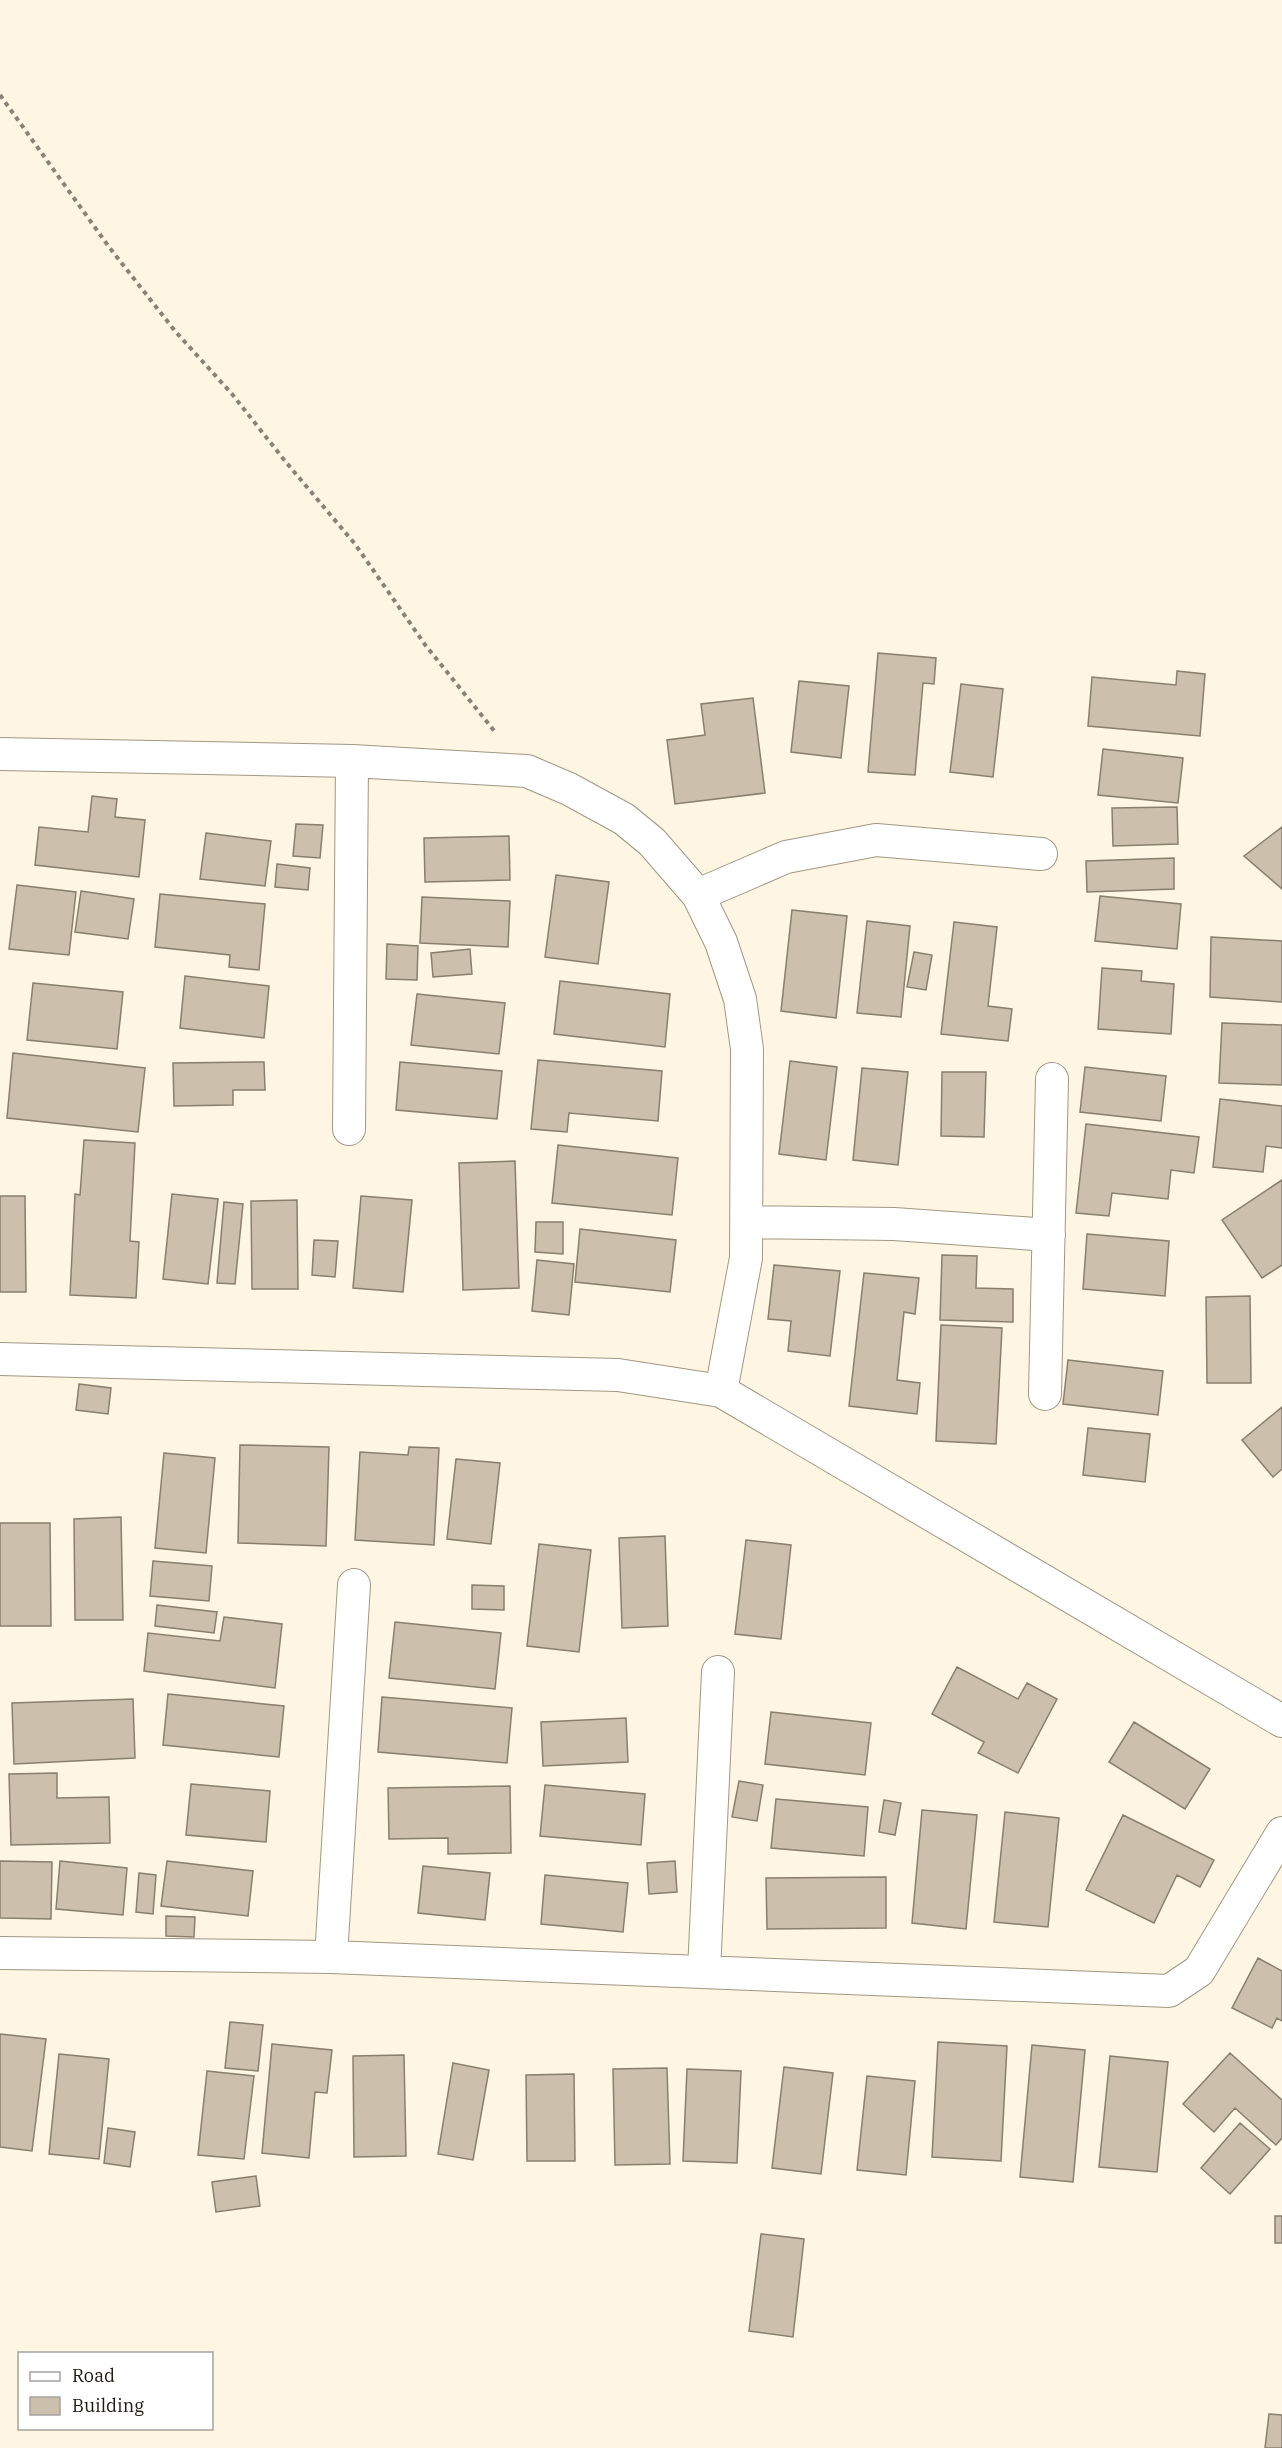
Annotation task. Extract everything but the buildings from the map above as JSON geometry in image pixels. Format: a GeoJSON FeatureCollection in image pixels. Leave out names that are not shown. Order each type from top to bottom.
{"type":"FeatureCollection","features":[{"type":"Feature","properties":{"kind":"street"},"geometry":{"type":"LineString","coordinates":[[0,754],[352,761],[526,771],[569,789],[624,819],[652,842],[698,896],[721,942],[740,999],[747,1049],[746,1258],[721,1391]]}},
{"type":"Feature","properties":{"kind":"street"},"geometry":{"type":"LineString","coordinates":[[349,1129],[352,761]]}},
{"type":"Feature","properties":{"kind":"street"},"geometry":{"type":"LineString","coordinates":[[698,896],[786,857],[876,840],[1041,854]]}},
{"type":"Feature","properties":{"kind":"street"},"geometry":{"type":"LineString","coordinates":[[1045,1394],[1053,1079]]}},
{"type":"Feature","properties":{"kind":"street"},"geometry":{"type":"LineString","coordinates":[[747,1222],[894,1224],[1049,1235]]}},
{"type":"Feature","properties":{"kind":"street"},"geometry":{"type":"LineString","coordinates":[[0,1359],[618,1375],[721,1391],[1282,1721]]}},
{"type":"Feature","properties":{"kind":"street"},"geometry":{"type":"LineString","coordinates":[[331,1957],[354,1585]]}},
{"type":"Feature","properties":{"kind":"street"},"geometry":{"type":"LineString","coordinates":[[704,1971],[718,1672]]}},
{"type":"Feature","properties":{"kind":"street"},"geometry":{"type":"LineString","coordinates":[[0,1953],[331,1957],[1169,1991],[1199,1971],[1282,1833]]}},
{"type":"Feature","properties":{"kind":"path"},"geometry":{"type":"LineString","coordinates":[[0,95],[109,247],[175,331],[232,394],[355,544],[426,646],[526,771]]}}]}
